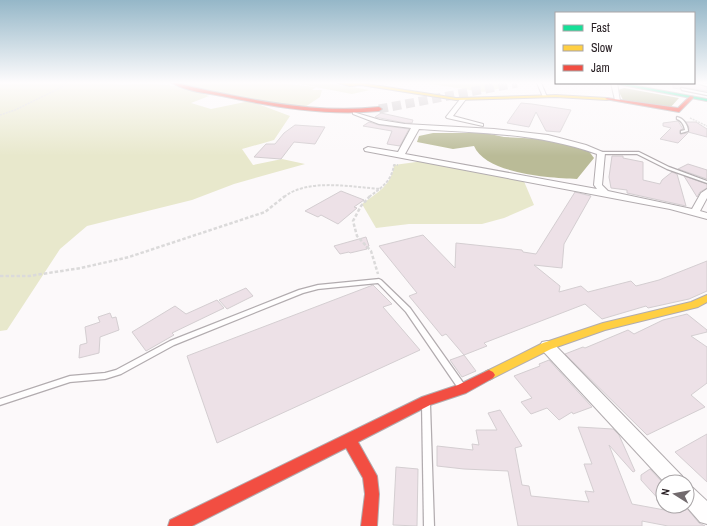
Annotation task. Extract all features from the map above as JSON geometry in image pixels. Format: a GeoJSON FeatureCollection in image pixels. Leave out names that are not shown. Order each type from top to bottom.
{"type":"FeatureCollection","features":[{"type":"Feature","properties":{"kind":"street"},"geometry":{"type":"LineString","coordinates":[[294,108],[314,111],[355,113],[379,110]]}},
{"type":"Feature","properties":{"kind":"street"},"geometry":{"type":"LineString","coordinates":[[456,108],[449,117],[509,132],[557,139],[578,144],[601,153],[598,185],[605,194]]}},
{"type":"Feature","properties":{"kind":"street"},"geometry":{"type":"LineString","coordinates":[[658,108],[671,110],[679,110],[681,108]]}},
{"type":"Feature","properties":{"kind":"street"},"geometry":{"type":"LineString","coordinates":[[355,113],[366,118],[415,128],[509,132]]}},
{"type":"Feature","properties":{"kind":"street"},"geometry":{"type":"LineString","coordinates":[[401,154],[415,128]]}},
{"type":"Feature","properties":{"kind":"street"},"geometry":{"type":"LineString","coordinates":[[368,149],[401,154],[464,168],[605,194],[695,212],[707,216]]}},
{"type":"Feature","properties":{"kind":"street"},"geometry":{"type":"LineString","coordinates":[[695,212],[707,192]]}},
{"type":"Feature","properties":{"kind":"street"},"geometry":{"type":"LineString","coordinates":[[176,526],[202,517],[426,401],[462,389],[547,346],[603,327],[694,305],[707,298]]}},
{"type":"Feature","properties":{"kind":"street"},"geometry":{"type":"LineString","coordinates":[[547,346],[668,474]]}},
{"type":"Feature","properties":{"kind":"street"},"geometry":{"type":"LineString","coordinates":[[349,440],[370,476],[372,494],[369,526]]}},
{"type":"Feature","properties":{"kind":"street"},"geometry":{"type":"LineString","coordinates":[[695,502],[707,515]]}},
{"type":"Feature","properties":{"kind":"lane"},"geometry":{"type":"LineString","coordinates":[[678,118],[686,126],[687,130],[682,132]]}},
{"type":"Feature","properties":{"kind":"lane"},"geometry":{"type":"LineString","coordinates":[[601,153],[638,153],[668,168],[707,182]]}},
{"type":"Feature","properties":{"kind":"lane"},"geometry":{"type":"LineString","coordinates":[[0,402],[70,379],[105,376],[118,372],[172,343],[318,286],[379,281],[408,310],[462,389]]}},
{"type":"Feature","properties":{"kind":"lane"},"geometry":{"type":"LineString","coordinates":[[426,401],[429,526]]}},
{"type":"Feature","properties":{"kind":"path"},"geometry":{"type":"LineString","coordinates":[[0,114],[19,108]]}},
{"type":"Feature","properties":{"kind":"path"},"geometry":{"type":"LineString","coordinates":[[379,281],[378,272],[371,250],[357,236],[353,221],[362,204],[388,184],[393,176],[394,165],[401,164]]}},
{"type":"Feature","properties":{"kind":"path"},"geometry":{"type":"LineString","coordinates":[[0,276],[29,276],[81,268],[130,257],[265,212],[289,193],[312,185],[381,189]]}},
{"type":"Feature","properties":{"kind":"shaded area"},"geometry":{"type":"Polygon","coordinates":[[[0,108],[206,108],[211,109],[218,108],[267,108],[290,116],[274,140],[242,149],[253,165],[282,159],[305,164],[234,184],[192,200],[87,226],[60,249],[7,330],[0,331],[0,108]]]}},
{"type":"Feature","properties":{"kind":"shaded area"},"geometry":{"type":"Polygon","coordinates":[[[433,133],[485,133],[504,137],[541,139],[567,143],[588,150],[594,158],[577,179],[536,176],[520,173],[491,163],[481,155],[474,146],[453,149],[417,142],[419,136],[433,133]]]}},
{"type":"Feature","properties":{"kind":"shaded area"},"geometry":{"type":"Polygon","coordinates":[[[431,160],[523,179],[534,205],[504,218],[482,224],[409,224],[376,228],[362,204],[383,188],[393,172],[394,165],[431,160]]]}},
{"type":"Feature","properties":{"kind":"building"},"geometry":{"type":"Polygon","coordinates":[[[518,108],[555,108],[571,110],[560,132],[546,131],[536,112],[529,127],[507,123],[518,108]]]}},
{"type":"Feature","properties":{"kind":"building"},"geometry":{"type":"Polygon","coordinates":[[[381,113],[413,120],[412,123],[405,123],[375,117],[381,113]]]}},
{"type":"Feature","properties":{"kind":"building"},"geometry":{"type":"Polygon","coordinates":[[[678,121],[683,129],[680,130],[680,134],[688,133],[678,143],[660,139],[671,128],[663,126],[663,123],[678,121]]]}},
{"type":"Feature","properties":{"kind":"building"},"geometry":{"type":"Polygon","coordinates":[[[369,122],[379,125],[409,129],[400,146],[387,144],[392,131],[363,126],[369,122]]]}},
{"type":"Feature","properties":{"kind":"building"},"geometry":{"type":"Polygon","coordinates":[[[686,122],[696,122],[707,129],[707,137],[688,132],[689,128],[686,122]]]}},
{"type":"Feature","properties":{"kind":"building"},"geometry":{"type":"Polygon","coordinates":[[[295,125],[325,127],[315,144],[294,142],[281,159],[254,157],[266,144],[275,144],[284,133],[295,125]]]}},
{"type":"Feature","properties":{"kind":"building"},"geometry":{"type":"Polygon","coordinates":[[[612,156],[623,156],[623,158],[643,162],[643,180],[660,184],[662,180],[672,172],[677,174],[686,206],[627,193],[627,190],[611,188],[609,177],[612,156]]]}},
{"type":"Feature","properties":{"kind":"building"},"geometry":{"type":"Polygon","coordinates":[[[688,164],[707,170],[707,179],[678,169],[688,164]]]}},
{"type":"Feature","properties":{"kind":"building"},"geometry":{"type":"Polygon","coordinates":[[[684,176],[707,184],[707,188],[700,192],[697,197],[684,176]]]}},
{"type":"Feature","properties":{"kind":"building"},"geometry":{"type":"Polygon","coordinates":[[[341,191],[364,200],[354,207],[357,208],[338,224],[321,215],[318,217],[305,211],[341,191]]]}},
{"type":"Feature","properties":{"kind":"building"},"geometry":{"type":"Polygon","coordinates":[[[575,192],[591,196],[564,244],[562,268],[534,265],[560,286],[559,292],[581,286],[588,292],[631,281],[636,286],[659,280],[707,261],[707,291],[689,299],[648,308],[646,306],[602,319],[585,304],[484,343],[487,346],[464,355],[446,334],[442,336],[409,296],[417,293],[379,246],[423,235],[455,268],[456,243],[522,250],[523,252],[536,254],[575,192]]]}},
{"type":"Feature","properties":{"kind":"building"},"geometry":{"type":"Polygon","coordinates":[[[366,237],[369,246],[366,247],[367,249],[340,254],[334,246],[366,237]]]}},
{"type":"Feature","properties":{"kind":"building"},"geometry":{"type":"Polygon","coordinates":[[[373,285],[392,304],[383,307],[420,350],[217,443],[187,356],[373,285]]]}},
{"type":"Feature","properties":{"kind":"building"},"geometry":{"type":"Polygon","coordinates":[[[246,288],[253,296],[227,309],[219,300],[246,288]]]}},
{"type":"Feature","properties":{"kind":"building"},"geometry":{"type":"Polygon","coordinates":[[[217,300],[224,308],[172,333],[174,335],[146,351],[132,332],[175,306],[186,314],[217,300]]]}},
{"type":"Feature","properties":{"kind":"building"},"geometry":{"type":"Polygon","coordinates":[[[110,313],[112,318],[116,317],[119,330],[100,337],[99,353],[79,358],[80,345],[87,343],[85,327],[100,322],[98,317],[110,313]]]}},
{"type":"Feature","properties":{"kind":"building"},"geometry":{"type":"Polygon","coordinates":[[[687,314],[707,330],[707,332],[691,336],[707,347],[707,383],[691,395],[705,407],[647,435],[565,354],[583,347],[585,348],[628,330],[634,334],[663,320],[687,314]]]}},
{"type":"Feature","properties":{"kind":"building"},"geometry":{"type":"Polygon","coordinates":[[[464,355],[476,371],[462,377],[450,360],[464,355]]]}},
{"type":"Feature","properties":{"kind":"building"},"geometry":{"type":"Polygon","coordinates":[[[549,360],[592,407],[573,414],[572,412],[559,420],[547,408],[531,414],[521,402],[532,398],[514,376],[540,366],[539,364],[549,360]]]}},
{"type":"Feature","properties":{"kind":"building"},"geometry":{"type":"Polygon","coordinates":[[[500,410],[522,446],[515,448],[522,485],[529,486],[531,496],[589,502],[585,491],[594,492],[584,464],[592,464],[578,427],[613,429],[619,435],[635,471],[633,472],[609,445],[632,504],[655,508],[655,514],[692,514],[699,523],[705,526],[668,526],[642,521],[642,526],[518,526],[508,471],[437,466],[437,446],[473,450],[472,444],[479,445],[476,430],[497,430],[488,413],[500,410]]]}},
{"type":"Feature","properties":{"kind":"building"},"geometry":{"type":"Polygon","coordinates":[[[707,434],[707,482],[675,452],[707,434]]]}},
{"type":"Feature","properties":{"kind":"building"},"geometry":{"type":"Polygon","coordinates":[[[396,467],[418,469],[417,526],[393,525],[396,467]]]}},
{"type":"Feature","properties":{"kind":"building"},"geometry":{"type":"Polygon","coordinates":[[[650,469],[655,474],[655,495],[641,480],[641,475],[650,469]]]}},
{"type":"Feature","properties":{"kind":"tunnel"},"geometry":{"type":"LineString","coordinates":[[379,109],[387,108]]}},
{"type":"Feature","properties":{"kind":"traffic: slow"},"geometry":{"type":"LineString","coordinates":[[489,375],[547,346],[603,327],[694,305],[707,298]]}},
{"type":"Feature","properties":{"kind":"traffic: jam"},"geometry":{"type":"LineString","coordinates":[[294,108],[330,111],[363,111],[379,109]]}},
{"type":"Feature","properties":{"kind":"traffic: jam"},"geometry":{"type":"LineString","coordinates":[[663,108],[679,110],[681,108]]}},
{"type":"Feature","properties":{"kind":"traffic: jam"},"geometry":{"type":"LineString","coordinates":[[176,526],[426,401],[462,389],[489,375]]}},
{"type":"Feature","properties":{"kind":"traffic: jam"},"geometry":{"type":"LineString","coordinates":[[349,440],[370,476],[372,494],[369,526]]}}]}
